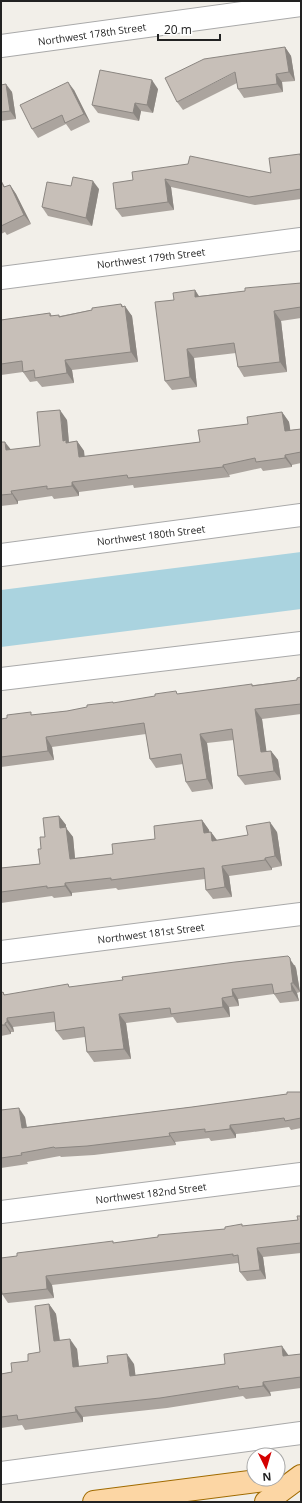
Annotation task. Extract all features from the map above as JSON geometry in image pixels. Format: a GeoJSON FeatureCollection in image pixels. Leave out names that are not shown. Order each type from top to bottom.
{"type":"FeatureCollection","features":[{"type":"Feature","properties":{"kind":"main road"},"geometry":{"type":"LineString","coordinates":[[286,1477],[301,1476]]}},
{"type":"Feature","properties":{"kind":"main road"},"geometry":{"type":"LineString","coordinates":[[266,1502],[301,1476]]}},
{"type":"Feature","properties":{"kind":"main road"},"geometry":{"type":"LineString","coordinates":[[94,1502],[246,1482]]}},
{"type":"Feature","properties":{"kind":"street","name":"Northwest 178th Street"},"geometry":{"type":"LineString","coordinates":[[1,46],[301,5]]}},
{"type":"Feature","properties":{"kind":"street","name":"Northwest 179th Street"},"geometry":{"type":"LineString","coordinates":[[1,278],[301,239]]}},
{"type":"Feature","properties":{"kind":"street","name":"Northwest 180th Street"},"geometry":{"type":"LineString","coordinates":[[1,555],[301,516]]}},
{"type":"Feature","properties":{"kind":"street"},"geometry":{"type":"LineString","coordinates":[[1,679],[301,643]]}},
{"type":"Feature","properties":{"kind":"street","name":"Northwest 181st Street"},"geometry":{"type":"LineString","coordinates":[[1,952],[301,914]]}},
{"type":"Feature","properties":{"kind":"street","name":"Northwest 182nd Street"},"geometry":{"type":"LineString","coordinates":[[1,1212],[301,1174]]}},
{"type":"Feature","properties":{"kind":"street"},"geometry":{"type":"LineString","coordinates":[[1,1473],[301,1433]]}},
{"type":"Feature","properties":{"kind":"water"},"geometry":{"type":"Polygon","coordinates":[[[301,552],[301,609],[1,647],[1,590],[301,552]]]}},
{"type":"Feature","properties":{"kind":"building"},"geometry":{"type":"Polygon","coordinates":[[[285,47],[289,72],[276,74],[277,84],[238,89],[235,72],[177,102],[165,78],[204,59],[285,47]]]}},
{"type":"Feature","properties":{"kind":"building"},"geometry":{"type":"Polygon","coordinates":[[[100,70],[152,80],[147,105],[135,103],[133,113],[92,105],[100,70]]]}},
{"type":"Feature","properties":{"kind":"building"},"geometry":{"type":"Polygon","coordinates":[[[68,82],[84,114],[65,123],[62,115],[32,129],[20,105],[68,82]]]}},
{"type":"Feature","properties":{"kind":"building"},"geometry":{"type":"Polygon","coordinates":[[[6,84],[10,111],[1,112],[1,85],[6,84]]]}},
{"type":"Feature","properties":{"kind":"building"},"geometry":{"type":"Polygon","coordinates":[[[300,154],[301,189],[249,197],[165,179],[168,202],[116,209],[113,183],[133,180],[132,172],[188,164],[190,156],[271,173],[269,158],[300,154]]]}},
{"type":"Feature","properties":{"kind":"building"},"geometry":{"type":"Polygon","coordinates":[[[73,177],[93,181],[86,218],[42,207],[47,182],[71,186],[73,177]]]}},
{"type":"Feature","properties":{"kind":"building"},"geometry":{"type":"Polygon","coordinates":[[[1,181],[4,187],[10,185],[24,215],[1,226],[1,181]]]}},
{"type":"Feature","properties":{"kind":"building"},"geometry":{"type":"Polygon","coordinates":[[[301,283],[301,307],[274,311],[280,362],[238,367],[234,343],[187,349],[190,377],[165,381],[155,302],[174,300],[173,293],[195,290],[195,297],[245,291],[245,288],[301,283]]]}},
{"type":"Feature","properties":{"kind":"building"},"geometry":{"type":"Polygon","coordinates":[[[121,304],[122,307],[125,306],[131,352],[65,360],[67,373],[35,378],[34,370],[23,372],[22,361],[1,364],[1,320],[50,313],[50,316],[59,315],[59,317],[92,310],[92,308],[121,304]]]}},
{"type":"Feature","properties":{"kind":"building"},"geometry":{"type":"Polygon","coordinates":[[[60,410],[63,441],[66,440],[66,443],[77,441],[79,457],[200,442],[198,430],[248,424],[247,417],[282,412],[285,431],[301,429],[301,452],[285,455],[285,458],[256,462],[255,458],[223,465],[223,467],[128,478],[127,475],[72,482],[72,486],[47,489],[47,486],[11,491],[12,494],[1,495],[1,442],[5,442],[6,450],[40,446],[37,412],[60,410]]]}},
{"type":"Feature","properties":{"kind":"building"},"geometry":{"type":"Polygon","coordinates":[[[301,677],[301,704],[255,709],[261,752],[271,751],[274,771],[238,776],[232,729],[200,734],[207,779],[186,782],[181,754],[150,759],[144,723],[46,737],[48,751],[1,757],[1,719],[7,718],[7,715],[31,712],[31,715],[67,711],[87,707],[87,705],[113,703],[155,696],[155,694],[176,691],[177,694],[252,684],[252,686],[297,680],[297,678],[301,677]]]}},
{"type":"Feature","properties":{"kind":"building"},"geometry":{"type":"Polygon","coordinates":[[[59,816],[60,828],[66,827],[70,859],[113,854],[112,844],[155,839],[154,826],[202,820],[204,833],[211,832],[212,841],[248,835],[246,826],[270,822],[275,856],[265,858],[265,860],[222,866],[225,887],[206,890],[204,868],[111,880],[111,878],[65,883],[65,886],[47,888],[47,886],[1,892],[1,868],[40,864],[38,849],[41,849],[40,837],[45,837],[43,818],[59,816]]]}},
{"type":"Feature","properties":{"kind":"building"},"geometry":{"type":"Polygon","coordinates":[[[288,956],[290,958],[293,983],[291,983],[292,991],[274,994],[272,984],[232,989],[233,996],[222,998],[223,1007],[171,1014],[170,1008],[119,1014],[124,1049],[87,1052],[84,1027],[56,1031],[54,1012],[7,1018],[5,1025],[1,1025],[1,993],[3,992],[4,995],[68,984],[69,987],[123,980],[122,977],[288,956]]]}},
{"type":"Feature","properties":{"kind":"building"},"geometry":{"type":"Polygon","coordinates":[[[287,1092],[301,1092],[301,1118],[285,1121],[284,1118],[230,1125],[230,1129],[205,1132],[205,1129],[169,1133],[170,1136],[87,1146],[54,1147],[21,1153],[22,1155],[1,1158],[1,1110],[19,1108],[22,1128],[192,1107],[287,1094],[287,1092]]]}},
{"type":"Feature","properties":{"kind":"building"},"geometry":{"type":"Polygon","coordinates":[[[297,1216],[301,1216],[301,1243],[257,1248],[260,1270],[240,1272],[238,1255],[233,1256],[233,1254],[46,1276],[47,1289],[2,1294],[1,1258],[17,1256],[17,1253],[113,1241],[113,1243],[158,1237],[158,1235],[225,1229],[225,1227],[242,1224],[242,1226],[298,1220],[297,1216]]]}},
{"type":"Feature","properties":{"kind":"building"},"geometry":{"type":"Polygon","coordinates":[[[49,1304],[54,1341],[70,1339],[73,1367],[108,1363],[107,1356],[127,1354],[130,1376],[225,1364],[224,1354],[282,1346],[283,1356],[301,1354],[301,1377],[263,1382],[263,1386],[239,1389],[238,1386],[160,1398],[75,1407],[76,1412],[18,1420],[17,1415],[1,1417],[1,1374],[12,1372],[11,1363],[28,1361],[28,1354],[40,1352],[35,1306],[49,1304]]]}}]}
